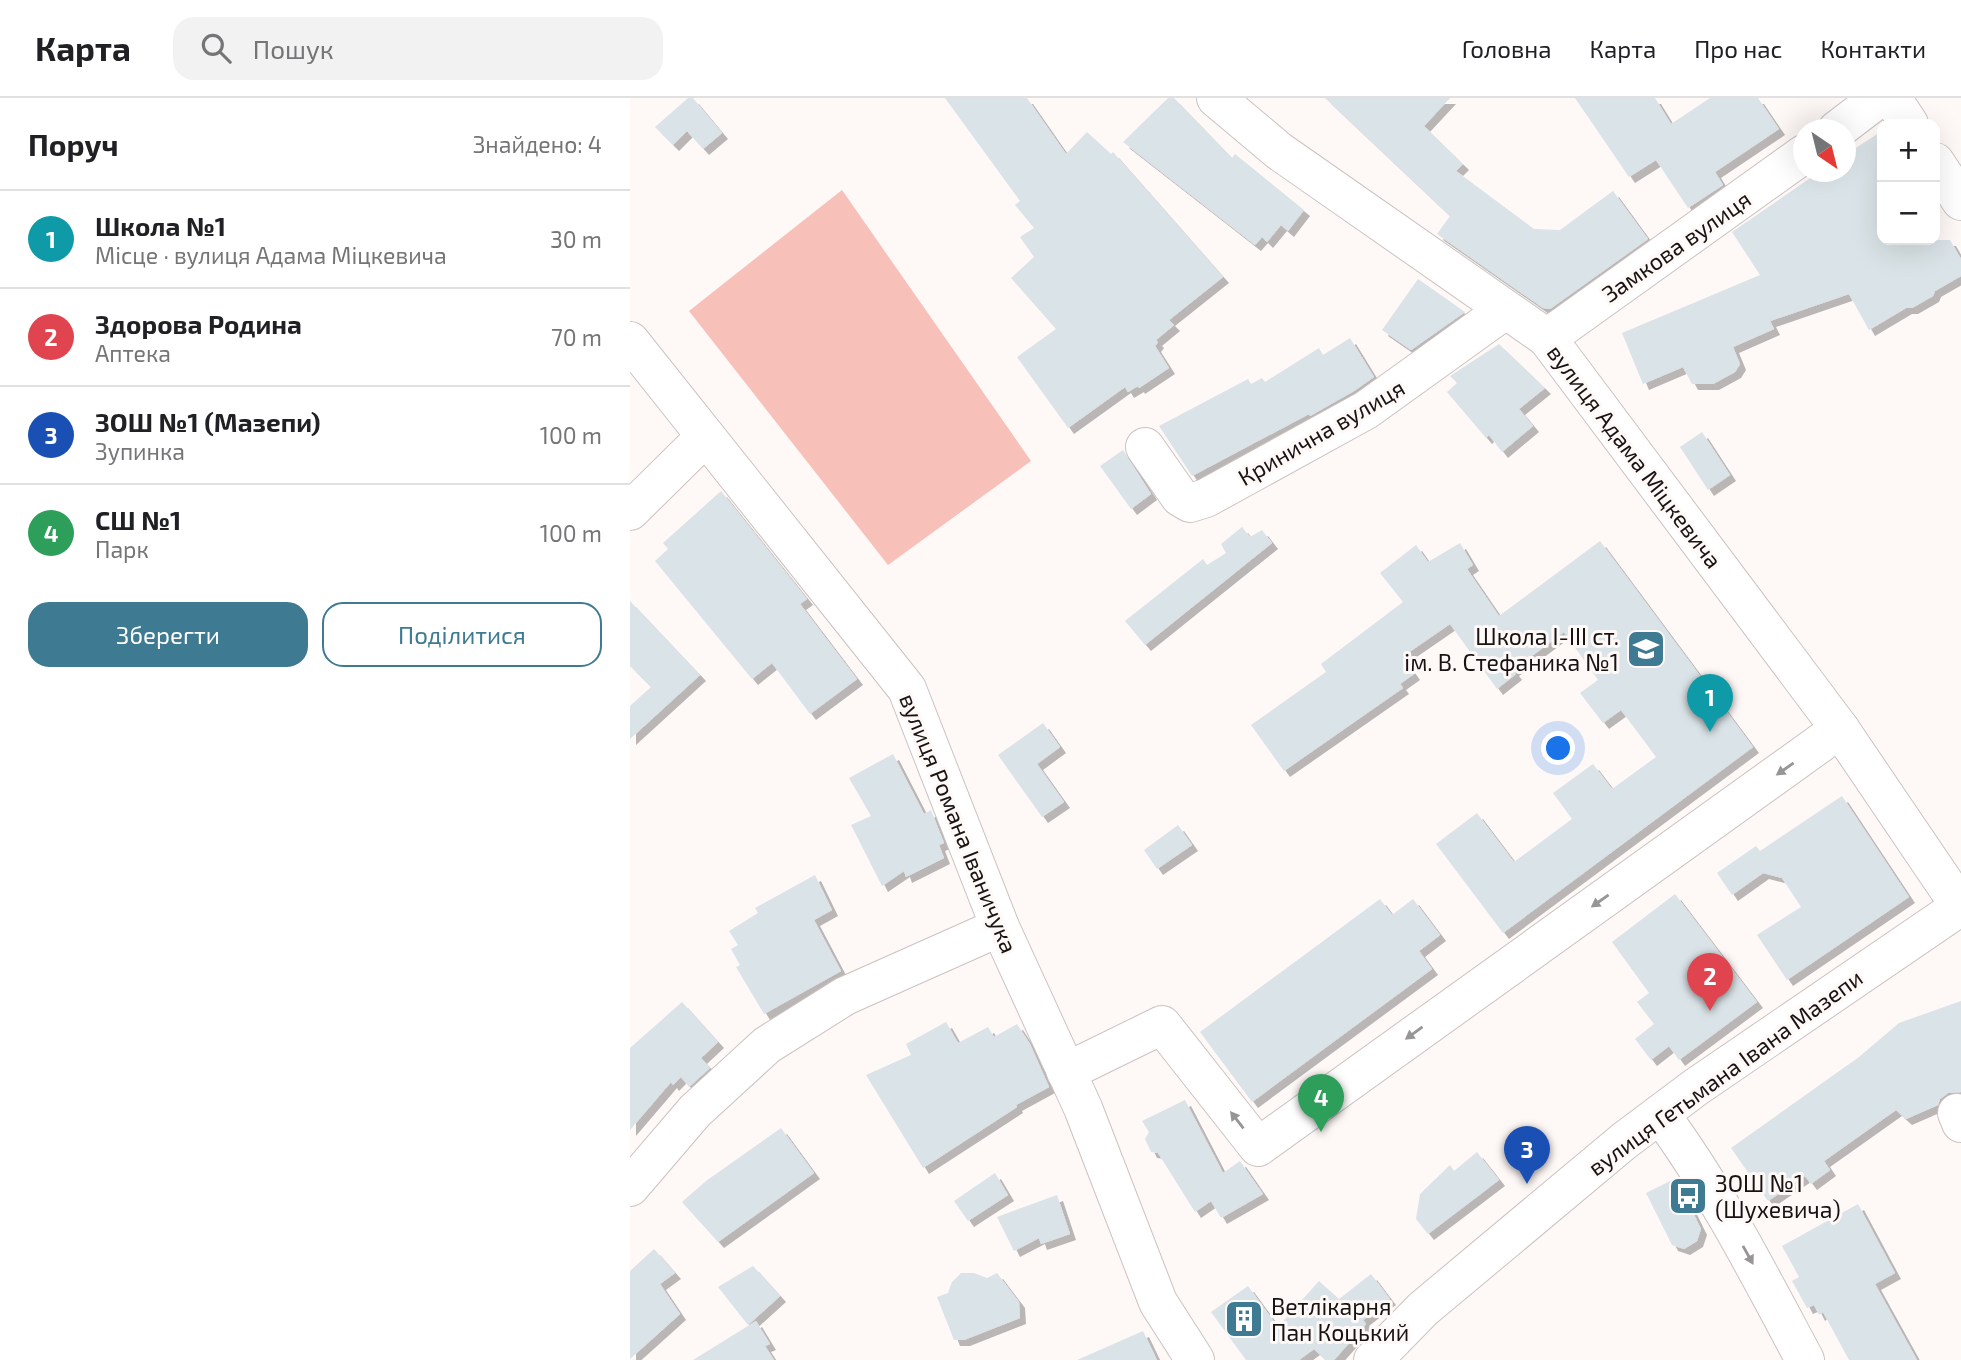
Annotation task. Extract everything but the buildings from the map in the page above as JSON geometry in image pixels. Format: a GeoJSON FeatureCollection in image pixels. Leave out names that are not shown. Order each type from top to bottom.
{"type":"FeatureCollection","features":[{"type":"Feature","properties":{"kind":"street","name":"вулиця Адама Міцкевича"},"geometry":{"type":"LineString","coordinates":[[1216,98],[1279,151],[1547,338],[1840,729],[1961,906]]}},
{"type":"Feature","properties":{"kind":"street"},"geometry":{"type":"LineString","coordinates":[[1851,119],[1879,98]]}},
{"type":"Feature","properties":{"kind":"street"},"geometry":{"type":"LineString","coordinates":[[1892,98],[1906,119]]}},
{"type":"Feature","properties":{"kind":"street","name":"Замкова вулиця"},"geometry":{"type":"LineString","coordinates":[[1547,338],[1793,162]]}},
{"type":"Feature","properties":{"kind":"street"},"geometry":{"type":"LineString","coordinates":[[1940,170],[1961,201]]}},
{"type":"Feature","properties":{"kind":"street","name":"Кринична вулиця"},"geometry":{"type":"LineString","coordinates":[[1144,447],[1180,496],[1190,503],[1206,498],[1366,410],[1505,310]]}},
{"type":"Feature","properties":{"kind":"street","name":"вулиця Романа Іваничука"},"geometry":{"type":"LineString","coordinates":[[630,341],[907,689],[1000,928],[1066,1072],[1158,1303],[1195,1360]]}},
{"type":"Feature","properties":{"kind":"street"},"geometry":{"type":"LineString","coordinates":[[630,511],[705,438]]}},
{"type":"Feature","properties":{"kind":"street"},"geometry":{"type":"LineString","coordinates":[[1066,1072],[1162,1025],[1258,1147],[1840,729]]}},
{"type":"Feature","properties":{"kind":"street","name":"вулиця Гетьмана Івана Мазепи"},"geometry":{"type":"LineString","coordinates":[[1383,1355],[1423,1309],[1564,1189],[1660,1114],[1961,906]]}},
{"type":"Feature","properties":{"kind":"street"},"geometry":{"type":"LineString","coordinates":[[630,1187],[695,1111],[766,1045],[845,996],[1000,928]]}},
{"type":"Feature","properties":{"kind":"street"},"geometry":{"type":"LineString","coordinates":[[1660,1114],[1708,1184],[1805,1360]]}},
{"type":"Feature","properties":{"kind":"shaded area"},"geometry":{"type":"Polygon","coordinates":[[[842,190],[1031,461],[888,565],[689,311],[842,190]]]}},
{"type":"Feature","properties":{"kind":"place","name":"Школа I-III ст. ім. В. Стефаника №1"},"geometry":{"type":"Point","coordinates":[1646,649]}},
{"type":"Feature","properties":{"kind":"place","name":"Школа №1"},"geometry":{"type":"Point","coordinates":[1710,732]}},
{"type":"Feature","properties":{"kind":"place","name":"Здорова Родина"},"geometry":{"type":"Point","coordinates":[1710,1011]}},
{"type":"Feature","properties":{"kind":"place","name":"СШ №1"},"geometry":{"type":"Point","coordinates":[1321,1132]}},
{"type":"Feature","properties":{"kind":"place","name":"ЗОШ №1 (Мазепи)"},"geometry":{"type":"Point","coordinates":[1527,1184]}},
{"type":"Feature","properties":{"kind":"place","name":"ЗОШ №1 (Шухевича)"},"geometry":{"type":"Point","coordinates":[1688,1196]}},
{"type":"Feature","properties":{"kind":"place","name":"Ветлікарня Пан Коцький"},"geometry":{"type":"Point","coordinates":[1244,1319]}}]}
